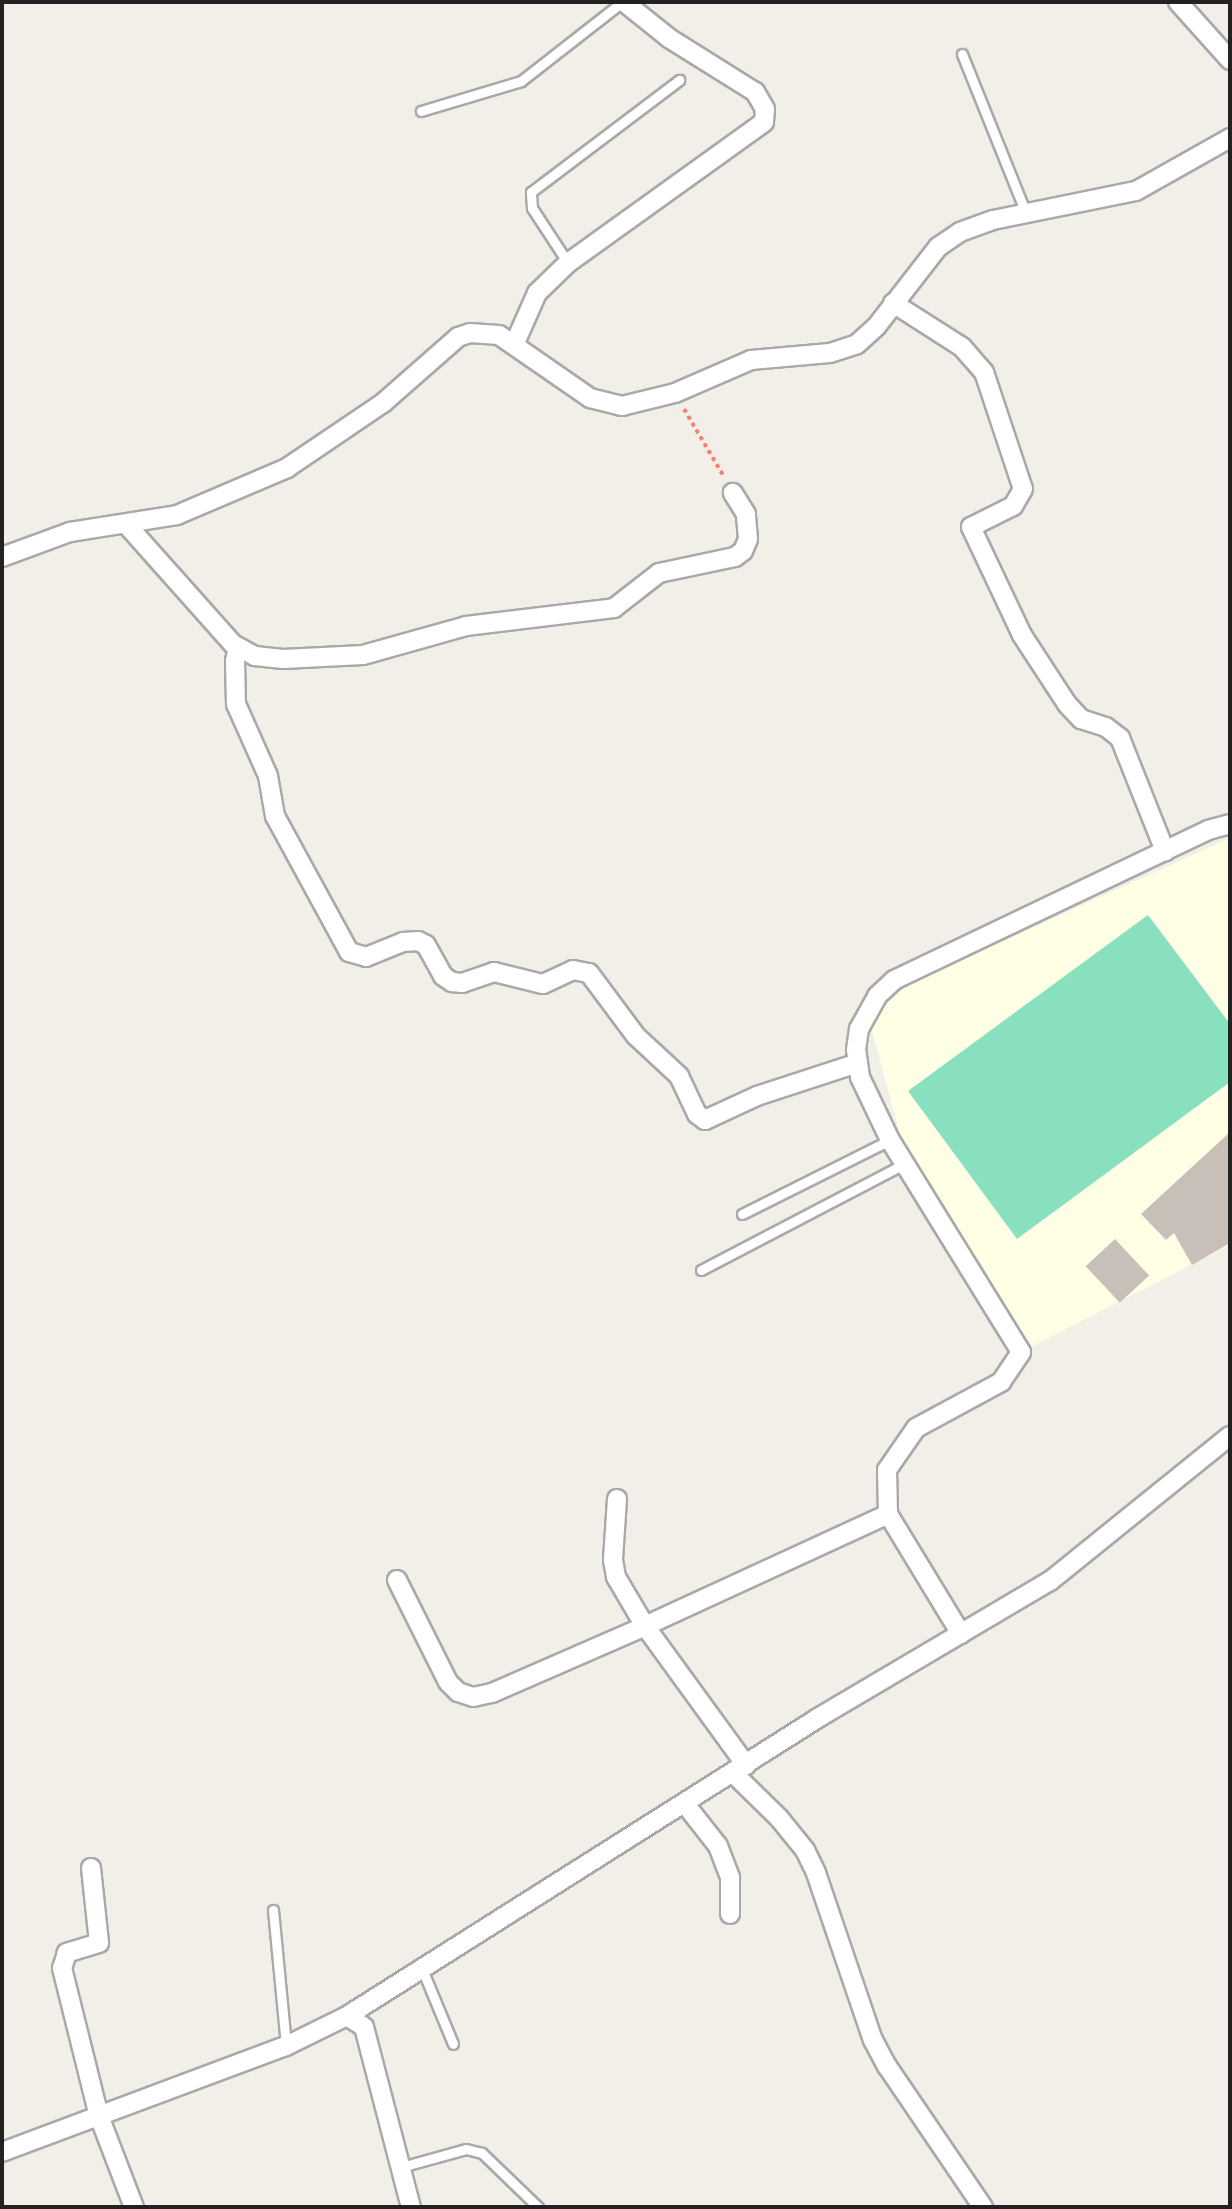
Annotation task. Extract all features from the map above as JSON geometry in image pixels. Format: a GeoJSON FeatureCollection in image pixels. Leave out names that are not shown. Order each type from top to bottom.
{"type":"FeatureCollection","features":[{"type":"Feature","properties":{"kind":"street"},"geometry":{"type":"LineString","coordinates":[[514,345],[537,293],[568,263],[761,128],[765,118],[763,103],[755,92],[669,38],[623,2]]}},
{"type":"Feature","properties":{"kind":"street"},"geometry":{"type":"LineString","coordinates":[[1178,2],[1230,60]]}},
{"type":"Feature","properties":{"kind":"street"},"geometry":{"type":"LineString","coordinates":[[2,557],[70,532],[177,515],[287,468],[383,403],[458,337],[482,333],[499,335],[590,398],[604,404],[622,406],[675,393],[751,360],[830,353],[857,344],[876,327],[938,247],[960,232],[1026,213],[1136,191],[1230,138]]}},
{"type":"Feature","properties":{"kind":"street"},"geometry":{"type":"LineString","coordinates":[[893,303],[962,347],[984,372],[1023,489],[1013,506],[971,527],[1022,635],[1067,704],[1081,719],[1106,727],[1120,738],[1165,851]]}},
{"type":"Feature","properties":{"kind":"street"},"geometry":{"type":"LineString","coordinates":[[126,524],[238,647],[255,656],[283,659],[363,655],[466,626],[614,608],[659,573],[735,557],[743,551],[748,539],[746,514],[733,493]]}},
{"type":"Feature","properties":{"kind":"street"},"geometry":{"type":"LineString","coordinates":[[238,647],[235,661],[236,704],[268,776],[275,816],[349,952],[366,957],[403,942],[418,941],[426,945],[443,976],[452,982],[462,983],[494,972],[543,984],[573,970],[589,973],[636,1036],[679,1076],[697,1114],[705,1120],[757,1096],[858,1063]]}},
{"type":"Feature","properties":{"kind":"street"},"geometry":{"type":"LineString","coordinates":[[961,1634],[888,1514],[887,1470],[908,1437],[929,1420],[1001,1382],[1013,1369],[1021,1352],[890,1140],[860,1077],[859,1029],[865,1013],[894,980],[1208,830],[1230,824]]}},
{"type":"Feature","properties":{"kind":"street"},"geometry":{"type":"LineString","coordinates":[[2,2152],[286,2046],[347,2016],[739,1769],[1050,1581],[1229,1440]]}},
{"type":"Feature","properties":{"kind":"street"},"geometry":{"type":"LineString","coordinates":[[617,1499],[613,1560],[616,1577],[739,1769],[805,1850],[816,1873],[873,2040],[887,2066],[983,2207]]}},
{"type":"Feature","properties":{"kind":"street"},"geometry":{"type":"LineString","coordinates":[[397,1580],[448,1682],[458,1692],[473,1697],[492,1693],[645,1626],[888,1514]]}},
{"type":"Feature","properties":{"kind":"street"},"geometry":{"type":"LineString","coordinates":[[685,1804],[718,1846],[730,1878],[730,1914]]}},
{"type":"Feature","properties":{"kind":"street"},"geometry":{"type":"LineString","coordinates":[[91,1868],[99,1943],[71,1950],[62,1963],[99,2116],[134,2207]]}},
{"type":"Feature","properties":{"kind":"street"},"geometry":{"type":"LineString","coordinates":[[347,2016],[364,2027],[411,2207]]}},
{"type":"Feature","properties":{"kind":"lane"},"geometry":{"type":"LineString","coordinates":[[421,111],[521,81],[623,2]]}},
{"type":"Feature","properties":{"kind":"lane"},"geometry":{"type":"LineString","coordinates":[[962,54],[1026,213]]}},
{"type":"Feature","properties":{"kind":"lane"},"geometry":{"type":"LineString","coordinates":[[568,263],[532,208],[531,192],[679,80]]}},
{"type":"Feature","properties":{"kind":"lane"},"geometry":{"type":"LineString","coordinates":[[742,1214],[890,1140]]}},
{"type":"Feature","properties":{"kind":"lane"},"geometry":{"type":"LineString","coordinates":[[701,1270],[904,1164]]}},
{"type":"Feature","properties":{"kind":"lane"},"geometry":{"type":"LineString","coordinates":[[273,1910],[286,2046]]}},
{"type":"Feature","properties":{"kind":"lane"},"geometry":{"type":"LineString","coordinates":[[422,1969],[453,2044]]}},
{"type":"Feature","properties":{"kind":"lane"},"geometry":{"type":"LineString","coordinates":[[401,2167],[466,2149],[482,2153],[538,2207]]}},
{"type":"Feature","properties":{"kind":"path"},"geometry":{"type":"LineString","coordinates":[[675,393],[733,493]]}},
{"type":"Feature","properties":{"kind":"shaded area"},"geometry":{"type":"Polygon","coordinates":[[[1230,838],[1230,1245],[1027,1349],[903,1146],[870,1023],[896,990],[1230,838]]]}},
{"type":"Feature","properties":{"kind":"green space"},"geometry":{"type":"Polygon","coordinates":[[[1148,915],[1230,1024],[1230,1082],[1017,1239],[908,1091],[1148,915]]]}},
{"type":"Feature","properties":{"kind":"building"},"geometry":{"type":"Polygon","coordinates":[[[1230,1132],[1230,1243],[1192,1265],[1174,1233],[1166,1240],[1141,1214],[1230,1132]]]}},
{"type":"Feature","properties":{"kind":"building"},"geometry":{"type":"Polygon","coordinates":[[[1115,1239],[1149,1276],[1120,1303],[1086,1266],[1115,1239]]]}}]}
